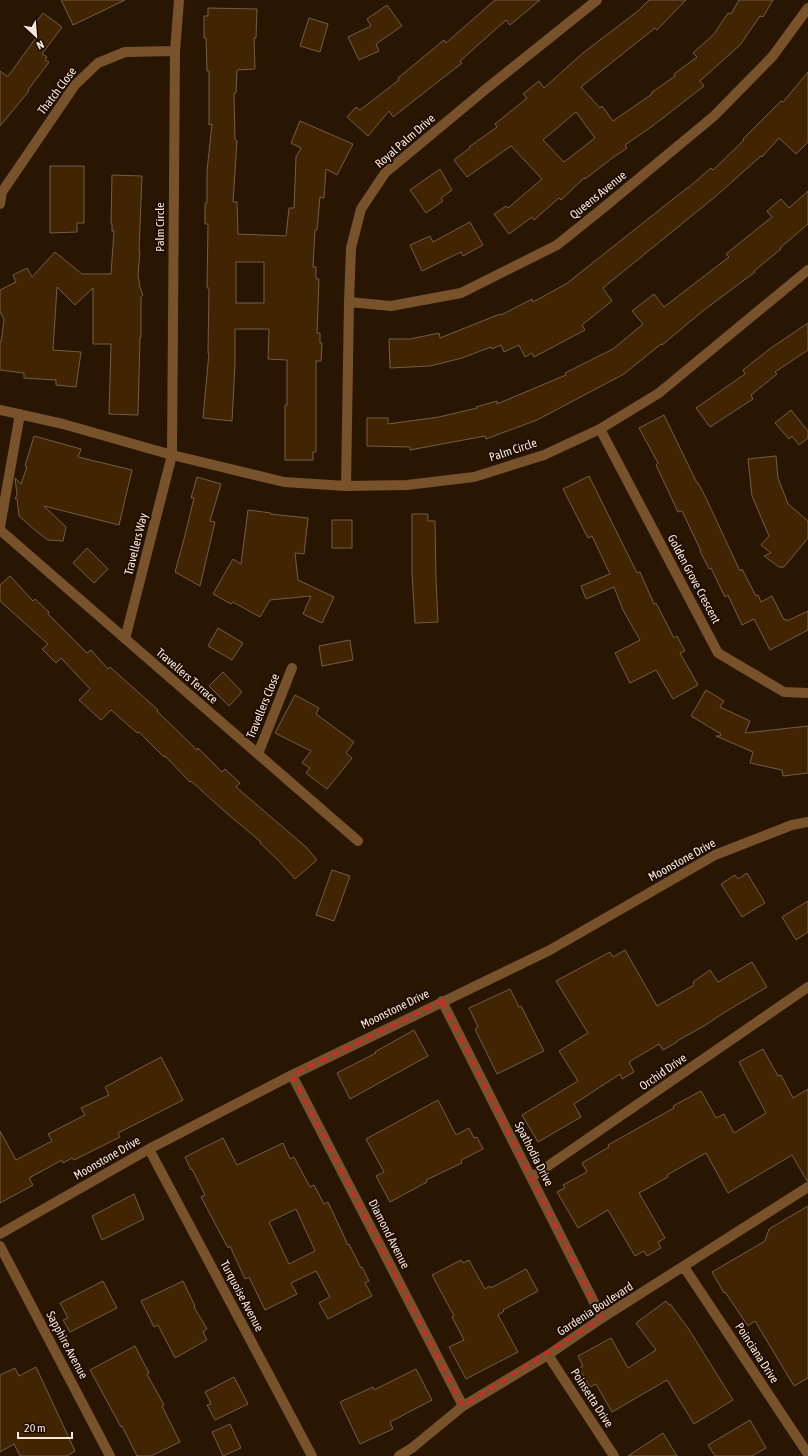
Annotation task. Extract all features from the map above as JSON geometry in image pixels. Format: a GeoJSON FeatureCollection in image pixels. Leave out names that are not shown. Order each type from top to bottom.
{"type":"FeatureCollection","features":[{"type":"Feature","properties":{"kind":"street","name":"Palm Circle"},"geometry":{"type":"LineString","coordinates":[[172,455],[175,52],[179,0]]}},
{"type":"Feature","properties":{"kind":"street","name":"Royal Palm Drive"},"geometry":{"type":"LineString","coordinates":[[346,486],[351,248],[362,209],[385,173],[486,89],[597,0]]}},
{"type":"Feature","properties":{"kind":"street","name":"Queens Avenue"},"geometry":{"type":"LineString","coordinates":[[349,302],[391,306],[461,293],[557,245],[714,116],[772,57],[808,8]]}},
{"type":"Feature","properties":{"kind":"street","name":"Thatch Close"},"geometry":{"type":"LineString","coordinates":[[0,204],[2,192],[75,85],[98,63],[125,52],[175,52]]}},
{"type":"Feature","properties":{"kind":"street","name":"Palm Circle"},"geometry":{"type":"LineString","coordinates":[[0,410],[62,424],[172,455],[284,482],[346,486],[407,485],[474,477],[544,455],[600,429],[659,393],[808,270]]}},
{"type":"Feature","properties":{"kind":"street"},"geometry":{"type":"LineString","coordinates":[[0,527],[20,414]]}},
{"type":"Feature","properties":{"kind":"street","name":"Golden Grove Crescent"},"geometry":{"type":"LineString","coordinates":[[600,429],[718,653],[784,692],[808,693]]}},
{"type":"Feature","properties":{"kind":"street","name":"Travellers Way"},"geometry":{"type":"LineString","coordinates":[[125,639],[172,455]]}},
{"type":"Feature","properties":{"kind":"street","name":"Travellers Terrace"},"geometry":{"type":"LineString","coordinates":[[0,530],[358,841]]}},
{"type":"Feature","properties":{"kind":"street","name":"Travellers Close"},"geometry":{"type":"LineString","coordinates":[[258,754],[292,668]]}},
{"type":"Feature","properties":{"kind":"street","name":"Moonstone Drive"},"geometry":{"type":"LineString","coordinates":[[0,1234],[149,1149],[292,1075],[550,950],[715,855],[792,825],[808,822]]}},
{"type":"Feature","properties":{"kind":"street","name":"Orchid Drive"},"geometry":{"type":"LineString","coordinates":[[532,1178],[808,988]]}},
{"type":"Feature","properties":{"kind":"street","name":"Spathodia Drive"},"geometry":{"type":"LineString","coordinates":[[442,1001],[602,1318]]}},
{"type":"Feature","properties":{"kind":"street","name":"Diamond Avenue"},"geometry":{"type":"LineString","coordinates":[[292,1075],[463,1406]]}},
{"type":"Feature","properties":{"kind":"street","name":"Turquoise Avenue"},"geometry":{"type":"LineString","coordinates":[[149,1149],[312,1456]]}},
{"type":"Feature","properties":{"kind":"street","name":"Gardenia Boulevard"},"geometry":{"type":"LineString","coordinates":[[399,1456],[414,1452],[463,1406],[548,1355],[602,1318],[808,1187]]}},
{"type":"Feature","properties":{"kind":"street","name":"Sapphire Avenue"},"geometry":{"type":"LineString","coordinates":[[0,1246],[110,1456]]}},
{"type":"Feature","properties":{"kind":"street","name":"Poinciana Drive"},"geometry":{"type":"LineString","coordinates":[[684,1266],[808,1454]]}},
{"type":"Feature","properties":{"kind":"street","name":"Poinsetta Drive"},"geometry":{"type":"LineString","coordinates":[[548,1355],[614,1456]]}},
{"type":"Feature","properties":{"kind":"highlighted area"},"geometry":{"type":"Polygon","coordinates":[[[442,1001],[602,1318],[463,1406],[292,1075],[442,1001]]]}},
{"type":"Feature","properties":{"kind":"building"},"geometry":{"type":"Polygon","coordinates":[[[61,0],[125,0],[73,25],[61,0]]]}},
{"type":"Feature","properties":{"kind":"building"},"geometry":{"type":"Polygon","coordinates":[[[495,0],[540,0],[510,25],[506,20],[460,61],[462,63],[393,117],[389,111],[368,136],[347,117],[356,107],[360,110],[399,80],[398,78],[444,40],[446,43],[495,0]]]}},
{"type":"Feature","properties":{"kind":"building"},"geometry":{"type":"Polygon","coordinates":[[[649,0],[686,0],[657,30],[655,28],[581,87],[600,108],[602,106],[613,121],[652,94],[651,93],[675,76],[674,74],[697,57],[693,53],[714,34],[728,13],[731,14],[739,0],[773,0],[763,17],[760,16],[740,45],[700,81],[704,86],[654,125],[625,145],[627,148],[585,179],[584,178],[561,200],[559,198],[534,220],[532,217],[509,234],[494,214],[506,206],[508,208],[542,179],[511,146],[467,177],[454,160],[497,127],[495,124],[527,98],[523,94],[539,81],[544,88],[583,53],[638,11],[649,0]],[[576,112],[543,140],[564,162],[595,138],[576,112]]]}},
{"type":"Feature","properties":{"kind":"building"},"geometry":{"type":"Polygon","coordinates":[[[387,5],[402,26],[376,44],[379,51],[359,60],[348,37],[371,26],[367,19],[387,5]]]}},
{"type":"Feature","properties":{"kind":"building"},"geometry":{"type":"Polygon","coordinates":[[[208,8],[257,9],[256,38],[254,38],[255,69],[237,70],[236,93],[234,93],[235,140],[237,141],[233,202],[237,202],[238,234],[286,236],[289,208],[294,208],[296,157],[301,148],[291,143],[300,121],[353,144],[337,175],[326,169],[324,198],[320,197],[317,230],[315,230],[313,267],[316,267],[316,279],[319,279],[317,333],[320,333],[320,343],[322,343],[321,361],[316,361],[316,452],[313,452],[313,460],[285,460],[287,360],[268,359],[269,329],[235,329],[232,421],[203,418],[209,353],[209,288],[207,288],[208,224],[205,224],[205,203],[207,203],[207,171],[212,124],[209,125],[209,71],[207,71],[206,38],[204,38],[204,16],[208,16],[208,8]],[[236,262],[236,303],[264,303],[264,262],[236,262]]]}},
{"type":"Feature","properties":{"kind":"building"},"geometry":{"type":"Polygon","coordinates":[[[43,13],[62,27],[42,54],[47,57],[45,60],[49,62],[28,90],[29,91],[0,126],[0,71],[7,76],[9,75],[38,35],[31,29],[43,13]]]}},
{"type":"Feature","properties":{"kind":"building"},"geometry":{"type":"Polygon","coordinates":[[[309,18],[328,24],[320,52],[300,46],[309,18]]]}},
{"type":"Feature","properties":{"kind":"building"},"geometry":{"type":"Polygon","coordinates":[[[808,72],[808,142],[796,154],[779,138],[762,157],[761,156],[716,196],[603,288],[612,301],[582,325],[585,330],[534,357],[532,353],[525,357],[519,345],[504,352],[501,345],[492,349],[491,347],[462,358],[430,366],[390,368],[389,339],[410,339],[439,333],[440,338],[500,314],[501,315],[532,299],[533,302],[566,284],[688,188],[711,168],[713,170],[781,101],[783,102],[808,72]]]}},
{"type":"Feature","properties":{"kind":"building"},"geometry":{"type":"Polygon","coordinates":[[[50,166],[84,166],[84,223],[77,223],[77,232],[50,233],[50,166]]]}},
{"type":"Feature","properties":{"kind":"building"},"geometry":{"type":"Polygon","coordinates":[[[440,169],[452,190],[441,198],[443,201],[426,213],[410,190],[440,169]]]}},
{"type":"Feature","properties":{"kind":"building"},"geometry":{"type":"Polygon","coordinates":[[[112,175],[142,176],[138,275],[143,295],[141,297],[138,415],[109,414],[111,344],[93,344],[93,288],[75,305],[57,287],[53,350],[81,352],[76,387],[56,385],[56,380],[24,378],[24,373],[0,370],[0,342],[4,320],[0,311],[0,290],[16,282],[13,275],[27,268],[32,277],[55,252],[82,274],[111,274],[114,231],[112,231],[111,224],[112,175]]]}},
{"type":"Feature","properties":{"kind":"building"},"geometry":{"type":"Polygon","coordinates":[[[808,191],[808,224],[754,271],[755,272],[704,310],[624,374],[537,420],[486,439],[485,436],[410,450],[410,447],[367,446],[367,418],[388,418],[388,424],[439,417],[477,408],[476,407],[497,401],[497,404],[566,375],[565,373],[613,349],[643,324],[632,311],[654,294],[664,307],[729,257],[726,254],[772,217],[767,211],[781,199],[789,208],[808,191]]]}},
{"type":"Feature","properties":{"kind":"building"},"geometry":{"type":"Polygon","coordinates":[[[470,222],[483,245],[463,256],[461,252],[422,271],[410,245],[430,236],[433,242],[470,222]]]}},
{"type":"Feature","properties":{"kind":"building"},"geometry":{"type":"Polygon","coordinates":[[[808,323],[808,350],[775,372],[777,374],[751,395],[753,399],[710,427],[696,408],[745,374],[743,370],[771,348],[808,323]]]}},
{"type":"Feature","properties":{"kind":"building"},"geometry":{"type":"Polygon","coordinates":[[[791,410],[808,431],[808,438],[799,445],[792,436],[789,439],[775,423],[791,410]]]}},
{"type":"Feature","properties":{"kind":"building"},"geometry":{"type":"Polygon","coordinates":[[[664,415],[697,483],[706,498],[740,571],[742,569],[756,596],[758,595],[761,602],[772,596],[784,620],[786,619],[787,621],[808,611],[808,630],[770,650],[754,619],[742,625],[728,595],[725,597],[711,568],[709,569],[682,511],[678,512],[656,465],[658,463],[639,428],[664,415]]]}},
{"type":"Feature","properties":{"kind":"building"},"geometry":{"type":"Polygon","coordinates":[[[34,436],[81,449],[78,457],[132,470],[119,525],[44,506],[66,527],[63,541],[48,540],[19,516],[17,499],[15,499],[17,495],[15,478],[21,484],[27,467],[25,466],[34,436]]]}},
{"type":"Feature","properties":{"kind":"building"},"geometry":{"type":"Polygon","coordinates":[[[776,456],[778,478],[788,504],[808,521],[808,538],[784,567],[779,567],[764,556],[771,553],[761,545],[769,536],[752,496],[748,459],[776,456]]]}},
{"type":"Feature","properties":{"kind":"building"},"geometry":{"type":"Polygon","coordinates":[[[589,476],[637,573],[640,572],[654,604],[656,603],[674,638],[677,636],[685,651],[680,653],[698,685],[673,699],[656,670],[630,683],[615,653],[640,640],[623,610],[614,587],[586,599],[581,586],[610,574],[592,536],[588,538],[563,489],[589,476]]]}},
{"type":"Feature","properties":{"kind":"building"},"geometry":{"type":"Polygon","coordinates":[[[197,477],[221,484],[210,521],[215,522],[200,586],[175,572],[194,498],[191,498],[197,477]]]}},
{"type":"Feature","properties":{"kind":"building"},"geometry":{"type":"Polygon","coordinates":[[[248,510],[308,518],[304,554],[295,553],[298,580],[334,597],[322,623],[303,614],[311,596],[270,600],[260,617],[233,602],[231,604],[213,594],[233,559],[241,564],[248,510]]]}},
{"type":"Feature","properties":{"kind":"building"},"geometry":{"type":"Polygon","coordinates":[[[412,514],[428,514],[428,521],[435,521],[438,622],[415,623],[412,574],[412,514]]]}},
{"type":"Feature","properties":{"kind":"building"},"geometry":{"type":"Polygon","coordinates":[[[332,520],[352,520],[352,548],[332,548],[332,520]]]}},
{"type":"Feature","properties":{"kind":"building"},"geometry":{"type":"Polygon","coordinates":[[[87,548],[108,569],[94,583],[73,563],[87,548]]]}},
{"type":"Feature","properties":{"kind":"building"},"geometry":{"type":"Polygon","coordinates":[[[10,576],[33,601],[35,599],[49,612],[48,614],[87,653],[91,650],[108,669],[110,667],[158,710],[157,711],[197,750],[198,748],[222,772],[225,769],[240,783],[236,787],[306,847],[317,860],[295,879],[260,843],[261,842],[191,781],[190,782],[139,732],[137,733],[111,710],[101,720],[79,700],[90,689],[61,658],[56,663],[42,649],[48,644],[0,601],[0,585],[10,576]]]}},
{"type":"Feature","properties":{"kind":"building"},"geometry":{"type":"Polygon","coordinates":[[[218,628],[243,643],[232,660],[208,646],[218,628]]]}},
{"type":"Feature","properties":{"kind":"building"},"geometry":{"type":"Polygon","coordinates":[[[350,640],[353,660],[322,666],[319,646],[350,640]]]}},
{"type":"Feature","properties":{"kind":"building"},"geometry":{"type":"Polygon","coordinates":[[[223,672],[242,692],[229,706],[209,686],[223,672]]]}},
{"type":"Feature","properties":{"kind":"building"},"geometry":{"type":"Polygon","coordinates":[[[706,690],[724,701],[720,707],[750,721],[745,733],[808,726],[808,773],[783,776],[782,770],[750,763],[753,752],[716,736],[720,736],[721,734],[691,716],[706,690]]]}},
{"type":"Feature","properties":{"kind":"building"},"geometry":{"type":"Polygon","coordinates":[[[295,695],[319,708],[316,714],[354,742],[346,753],[352,758],[327,789],[306,773],[310,768],[302,763],[311,751],[275,733],[295,695]]]}},
{"type":"Feature","properties":{"kind":"building"},"geometry":{"type":"Polygon","coordinates":[[[332,870],[350,876],[334,921],[316,915],[332,870]]]}},
{"type":"Feature","properties":{"kind":"building"},"geometry":{"type":"Polygon","coordinates":[[[747,873],[765,903],[742,917],[721,884],[735,875],[738,879],[747,873]]]}},
{"type":"Feature","properties":{"kind":"building"},"geometry":{"type":"Polygon","coordinates":[[[808,901],[808,932],[796,940],[782,917],[808,901]]]}},
{"type":"Feature","properties":{"kind":"building"},"geometry":{"type":"Polygon","coordinates":[[[625,950],[657,1006],[694,985],[693,982],[710,970],[718,982],[752,962],[767,987],[663,1050],[659,1044],[629,1062],[634,1072],[622,1079],[620,1074],[574,1104],[581,1117],[538,1142],[522,1115],[578,1081],[559,1051],[588,1033],[556,981],[610,952],[613,957],[625,950]]]}},
{"type":"Feature","properties":{"kind":"building"},"geometry":{"type":"Polygon","coordinates":[[[510,989],[519,1007],[521,1006],[544,1051],[497,1074],[475,1029],[478,1027],[469,1008],[510,989]]]}},
{"type":"Feature","properties":{"kind":"building"},"geometry":{"type":"Polygon","coordinates":[[[414,1030],[428,1056],[350,1099],[337,1073],[376,1053],[375,1052],[414,1030]]]}},
{"type":"Feature","properties":{"kind":"building"},"geometry":{"type":"Polygon","coordinates":[[[763,1049],[778,1076],[781,1075],[793,1098],[808,1089],[808,1181],[792,1155],[728,1193],[706,1153],[639,1193],[665,1238],[658,1242],[661,1248],[647,1256],[644,1251],[635,1256],[608,1210],[578,1228],[557,1192],[565,1188],[563,1185],[587,1172],[582,1163],[609,1147],[608,1145],[701,1091],[716,1118],[724,1114],[734,1133],[766,1113],[739,1062],[763,1049]]]}},
{"type":"Feature","properties":{"kind":"building"},"geometry":{"type":"Polygon","coordinates":[[[161,1057],[183,1100],[118,1133],[120,1137],[74,1160],[72,1158],[63,1163],[62,1160],[29,1178],[33,1185],[0,1203],[0,1131],[16,1160],[52,1141],[48,1134],[85,1115],[81,1108],[109,1095],[105,1087],[161,1057]]]}},
{"type":"Feature","properties":{"kind":"building"},"geometry":{"type":"Polygon","coordinates":[[[438,1100],[456,1135],[469,1128],[474,1138],[477,1137],[483,1149],[461,1160],[462,1163],[426,1180],[427,1182],[390,1202],[376,1176],[384,1172],[366,1139],[438,1100]]]}},
{"type":"Feature","properties":{"kind":"building"},"geometry":{"type":"Polygon","coordinates":[[[223,1138],[237,1165],[283,1143],[290,1159],[294,1157],[310,1187],[314,1185],[324,1204],[328,1202],[348,1245],[349,1244],[369,1281],[365,1283],[372,1296],[328,1319],[319,1303],[330,1297],[316,1271],[291,1283],[297,1294],[265,1310],[249,1277],[245,1279],[230,1246],[228,1248],[201,1197],[205,1195],[185,1157],[223,1138]],[[296,1209],[269,1222],[289,1264],[315,1251],[296,1209]]]}},
{"type":"Feature","properties":{"kind":"building"},"geometry":{"type":"Polygon","coordinates":[[[134,1194],[144,1219],[102,1240],[92,1216],[134,1194]]]}},
{"type":"Feature","properties":{"kind":"building"},"geometry":{"type":"Polygon","coordinates":[[[808,1206],[808,1378],[794,1386],[755,1321],[748,1326],[725,1292],[724,1293],[712,1272],[765,1241],[769,1229],[808,1206]]]}},
{"type":"Feature","properties":{"kind":"building"},"geometry":{"type":"Polygon","coordinates":[[[461,1260],[463,1263],[469,1260],[485,1289],[490,1286],[491,1288],[526,1269],[538,1291],[503,1310],[504,1311],[498,1315],[518,1352],[466,1379],[449,1347],[464,1340],[452,1317],[454,1316],[432,1275],[461,1260]]]}},
{"type":"Feature","properties":{"kind":"building"},"geometry":{"type":"Polygon","coordinates":[[[103,1281],[117,1308],[70,1332],[63,1320],[68,1318],[60,1303],[103,1281]]]}},
{"type":"Feature","properties":{"kind":"building"},"geometry":{"type":"Polygon","coordinates":[[[183,1281],[195,1306],[194,1307],[207,1329],[203,1332],[207,1340],[175,1358],[158,1325],[154,1327],[141,1301],[183,1281]]]}},
{"type":"Feature","properties":{"kind":"building"},"geometry":{"type":"Polygon","coordinates":[[[666,1301],[669,1305],[670,1304],[688,1328],[733,1400],[694,1424],[667,1380],[612,1412],[596,1384],[590,1387],[579,1368],[583,1366],[578,1356],[611,1338],[628,1368],[656,1350],[636,1323],[666,1301]]]}},
{"type":"Feature","properties":{"kind":"building"},"geometry":{"type":"Polygon","coordinates":[[[135,1346],[149,1373],[147,1374],[164,1405],[162,1406],[180,1442],[151,1456],[137,1456],[122,1426],[121,1427],[90,1370],[135,1346]]]}},
{"type":"Feature","properties":{"kind":"building"},"geometry":{"type":"Polygon","coordinates":[[[36,1367],[75,1451],[67,1456],[20,1456],[14,1444],[0,1452],[0,1375],[15,1368],[19,1376],[36,1367]]]}},
{"type":"Feature","properties":{"kind":"building"},"geometry":{"type":"Polygon","coordinates":[[[416,1369],[432,1400],[390,1422],[393,1429],[360,1444],[340,1402],[373,1387],[374,1390],[416,1369]]]}},
{"type":"Feature","properties":{"kind":"building"},"geometry":{"type":"Polygon","coordinates":[[[234,1377],[248,1404],[215,1420],[207,1405],[211,1404],[205,1392],[234,1377]]]}},
{"type":"Feature","properties":{"kind":"building"},"geometry":{"type":"Polygon","coordinates":[[[750,1420],[766,1448],[752,1456],[715,1456],[708,1445],[750,1420]]]}},
{"type":"Feature","properties":{"kind":"building"},"geometry":{"type":"Polygon","coordinates":[[[230,1424],[241,1448],[223,1456],[212,1432],[230,1424]]]}},
{"type":"Feature","properties":{"kind":"building"},"geometry":{"type":"Polygon","coordinates":[[[663,1433],[677,1456],[628,1456],[663,1433]]]}}]}
